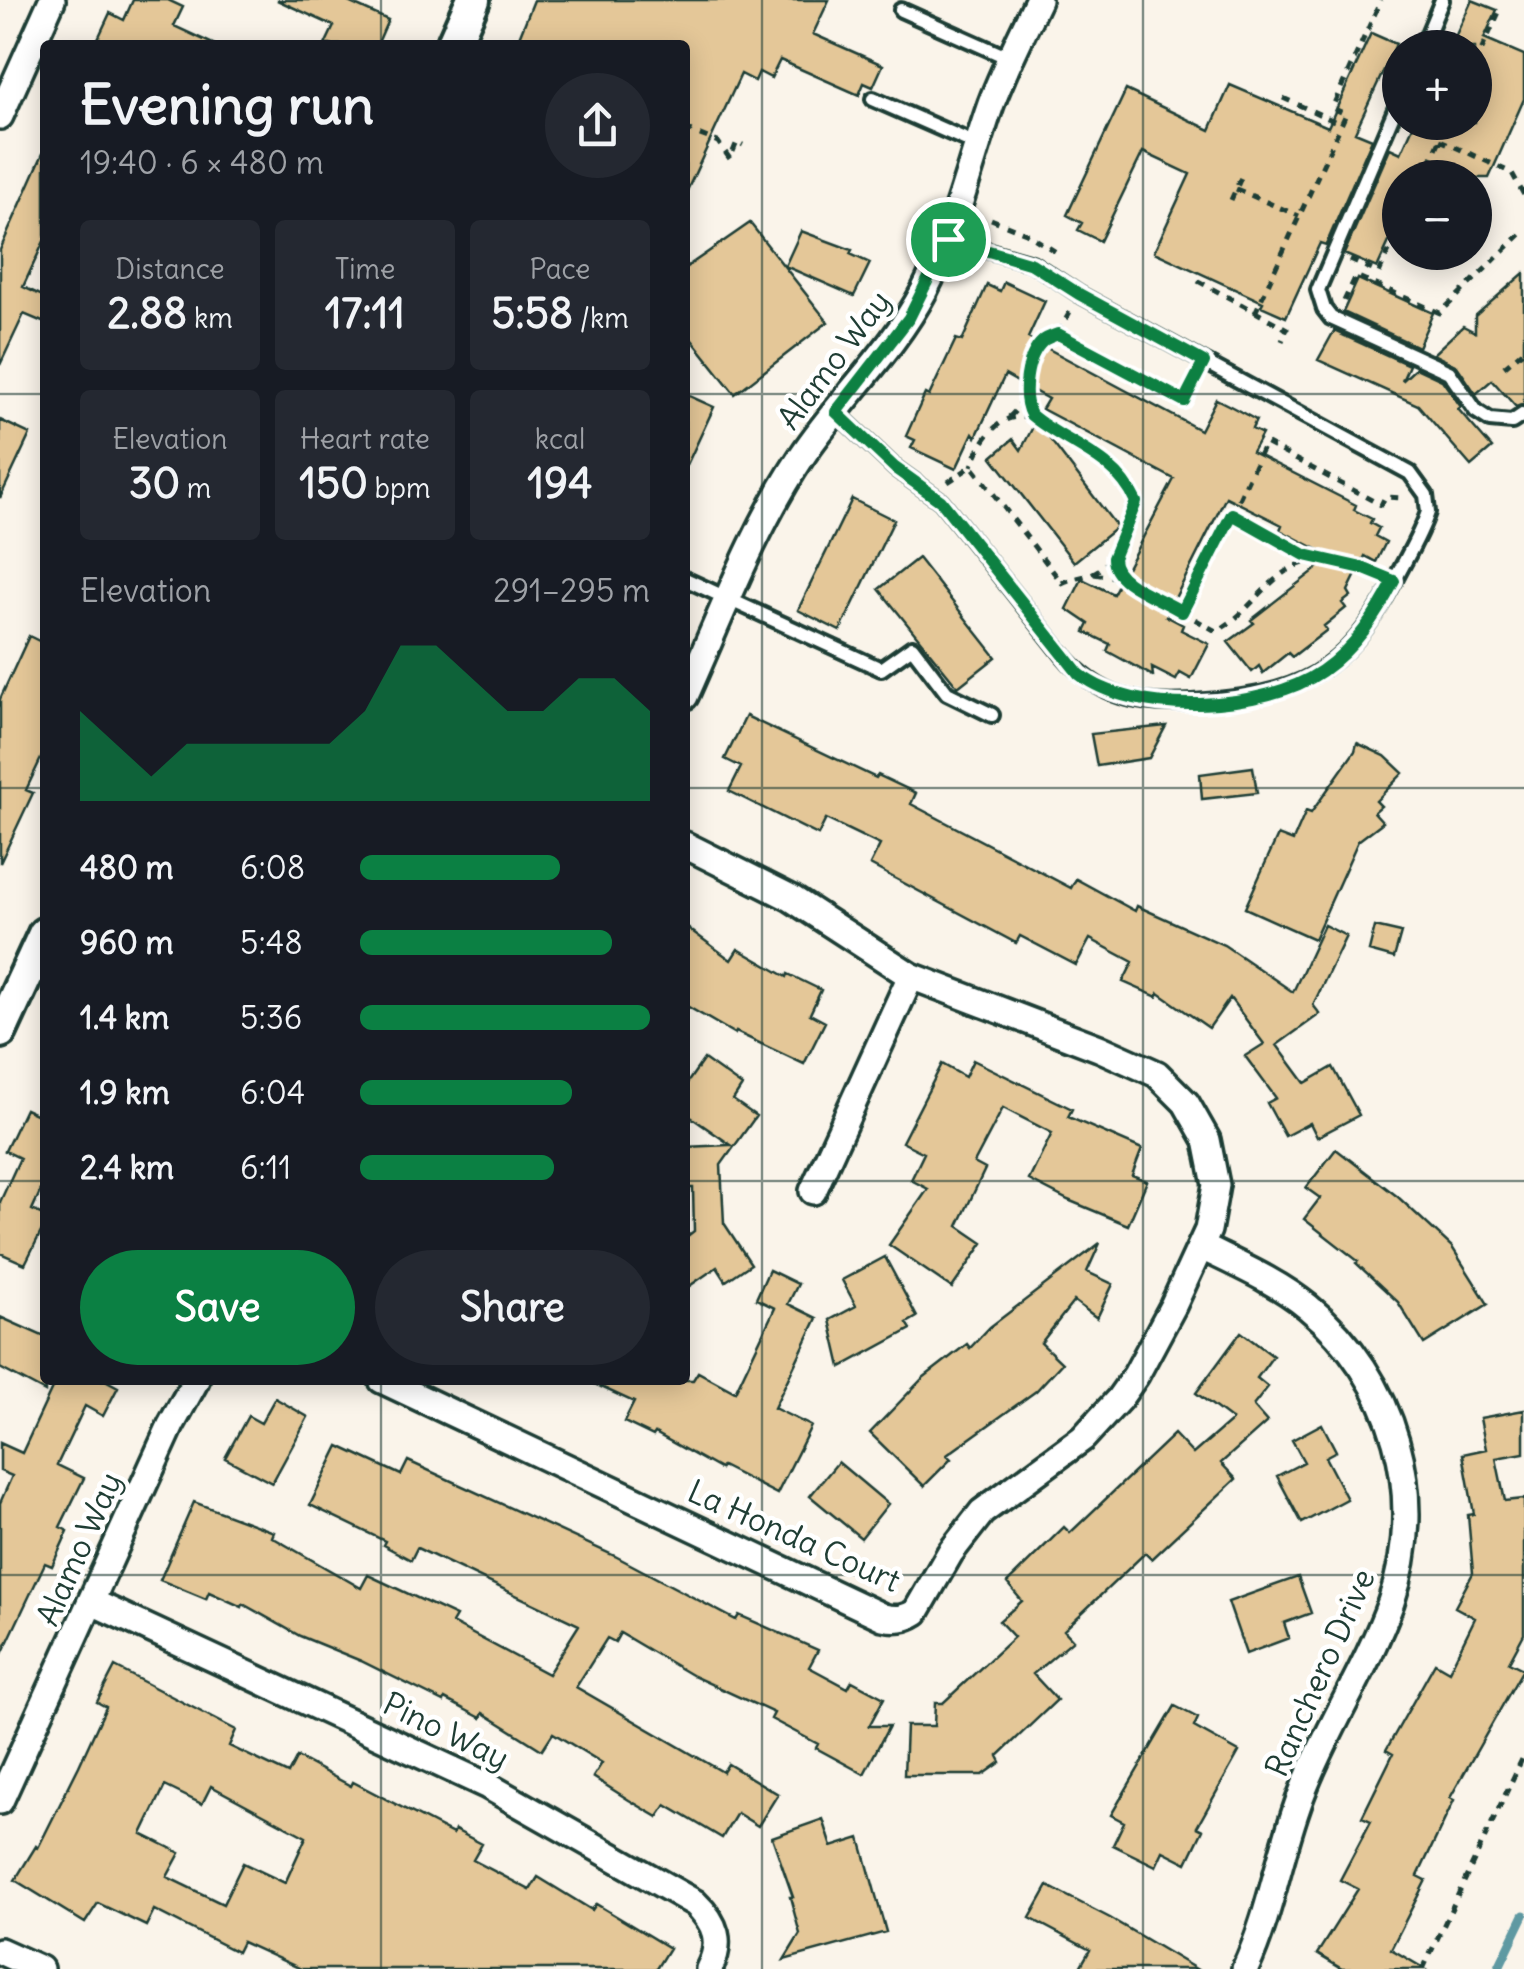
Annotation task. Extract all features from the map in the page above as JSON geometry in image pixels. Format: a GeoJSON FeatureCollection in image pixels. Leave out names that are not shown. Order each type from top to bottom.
{"type":"FeatureCollection","features":[{"type":"Feature","properties":{"kind":"street"},"geometry":{"type":"LineString","coordinates":[[0,116],[52,0]]}},
{"type":"Feature","properties":{"kind":"street"},"geometry":{"type":"LineString","coordinates":[[455,40],[474,0]]}},
{"type":"Feature","properties":{"kind":"street","name":"Alamo Way"},"geometry":{"type":"LineString","coordinates":[[690,685],[778,496],[803,455],[901,330],[923,294],[948,239],[1011,58],[1038,0]]}},
{"type":"Feature","properties":{"kind":"street","name":"La Honda Court"},"geometry":{"type":"LineString","coordinates":[[393,1385],[883,1617],[907,1618],[923,1604],[950,1553],[982,1512],[1083,1438],[1119,1399],[1152,1348],[1202,1247],[1214,1206],[1213,1162],[1198,1120],[1174,1088],[1135,1063],[910,976],[791,898],[690,848]]}},
{"type":"Feature","properties":{"kind":"street"},"geometry":{"type":"LineString","coordinates":[[0,1031],[40,945]]}},
{"type":"Feature","properties":{"kind":"street"},"geometry":{"type":"LineString","coordinates":[[813,1192],[910,976]]}},
{"type":"Feature","properties":{"kind":"street","name":"Ranchero Drive"},"geometry":{"type":"LineString","coordinates":[[1202,1247],[1288,1292],[1310,1308],[1351,1350],[1380,1397],[1393,1428],[1407,1488],[1405,1546],[1390,1602],[1303,1790],[1262,1927],[1245,1969]]}},
{"type":"Feature","properties":{"kind":"street","name":"Alamo Way"},"geometry":{"type":"LineString","coordinates":[[0,1800],[193,1385]]}},
{"type":"Feature","properties":{"kind":"street","name":"Pino Way"},"geometry":{"type":"LineString","coordinates":[[92,1602],[450,1767],[695,1903],[714,1923],[717,1934],[709,1969]]}},
{"type":"Feature","properties":{"kind":"street"},"geometry":{"type":"LineString","coordinates":[[0,1951],[40,1969]]}},
{"type":"Feature","properties":{"kind":"lane"},"geometry":{"type":"LineString","coordinates":[[1430,30],[1442,0]]}},
{"type":"Feature","properties":{"kind":"lane"},"geometry":{"type":"LineString","coordinates":[[901,10],[1011,58]]}},
{"type":"Feature","properties":{"kind":"lane"},"geometry":{"type":"LineString","coordinates":[[874,99],[978,145]]}},
{"type":"Feature","properties":{"kind":"lane"},"geometry":{"type":"LineString","coordinates":[[1382,140],[1318,290],[1324,309],[1335,320],[1449,372],[1476,411],[1490,420],[1512,422],[1524,414]]}},
{"type":"Feature","properties":{"kind":"lane"},"geometry":{"type":"LineString","coordinates":[[836,412],[895,468],[933,492],[1079,674],[1100,689],[1142,701],[1177,703],[1258,696],[1308,679],[1356,642],[1394,581],[1428,512],[1426,495],[1410,473],[1079,294],[1032,264],[948,239]]}},
{"type":"Feature","properties":{"kind":"lane"},"geometry":{"type":"LineString","coordinates":[[690,581],[881,669],[912,648],[947,694],[992,714]]}},
{"type":"Feature","properties":{"kind":"path"},"geometry":{"type":"LineString","coordinates":[[1255,313],[1346,114],[1332,108],[1380,0]]}},
{"type":"Feature","properties":{"kind":"path"},"geometry":{"type":"LineString","coordinates":[[1491,30],[1500,10]]}},
{"type":"Feature","properties":{"kind":"path"},"geometry":{"type":"LineString","coordinates":[[1283,98],[1341,124]]}},
{"type":"Feature","properties":{"kind":"path"},"geometry":{"type":"LineString","coordinates":[[690,131],[718,142],[730,158],[737,142],[743,145]]}},
{"type":"Feature","properties":{"kind":"path"},"geometry":{"type":"LineString","coordinates":[[1431,160],[1440,140],[1512,174],[1524,194]]}},
{"type":"Feature","properties":{"kind":"path"},"geometry":{"type":"LineString","coordinates":[[1231,200],[1244,174]]}},
{"type":"Feature","properties":{"kind":"path"},"geometry":{"type":"LineString","coordinates":[[1236,189],[1299,216]]}},
{"type":"Feature","properties":{"kind":"path"},"geometry":{"type":"LineString","coordinates":[[1335,320],[1356,276],[1440,312],[1524,232]]}},
{"type":"Feature","properties":{"kind":"path"},"geometry":{"type":"LineString","coordinates":[[1334,253],[1379,273],[1382,266]]}},
{"type":"Feature","properties":{"kind":"path"},"geometry":{"type":"LineString","coordinates":[[1198,282],[1288,329],[1282,341]]}},
{"type":"Feature","properties":{"kind":"path"},"geometry":{"type":"LineString","coordinates":[[933,492],[972,466],[978,449],[1016,411],[1025,397],[1030,363],[1045,339],[1058,334],[1184,401],[1204,362]]}},
{"type":"Feature","properties":{"kind":"path"},"geometry":{"type":"LineString","coordinates":[[1504,367],[1524,350]]}},
{"type":"Feature","properties":{"kind":"path"},"geometry":{"type":"LineString","coordinates":[[1025,397],[1031,415],[1106,464],[1129,488],[1136,502],[1112,563],[1121,578]]}},
{"type":"Feature","properties":{"kind":"path"},"geometry":{"type":"LineString","coordinates":[[1003,422],[1018,418],[1044,425]]}},
{"type":"Feature","properties":{"kind":"path"},"geometry":{"type":"LineString","coordinates":[[1182,612],[1265,443],[1381,505]]}},
{"type":"Feature","properties":{"kind":"path"},"geometry":{"type":"LineString","coordinates":[[972,466],[1062,583],[1091,574],[1104,565],[1118,543]]}},
{"type":"Feature","properties":{"kind":"path"},"geometry":{"type":"LineString","coordinates":[[1232,514],[1305,555],[1362,568],[1394,581]]}},
{"type":"Feature","properties":{"kind":"path"},"geometry":{"type":"LineString","coordinates":[[1091,574],[1121,578],[1212,630],[1220,630],[1290,568],[1306,561],[1330,562]]}},
{"type":"Feature","properties":{"kind":"path"},"geometry":{"type":"LineString","coordinates":[[1422,1969],[1524,1755]]}},
{"type":"Feature","properties":{"kind":"building"},"geometry":{"type":"Polygon","coordinates":[[[133,0],[168,0],[183,7],[174,26],[204,40],[97,40],[110,13],[124,20],[133,0]]]}},
{"type":"Feature","properties":{"kind":"building"},"geometry":{"type":"Polygon","coordinates":[[[277,0],[344,0],[388,20],[379,40],[327,40],[334,26],[277,0]]]}},
{"type":"Feature","properties":{"kind":"building"},"geometry":{"type":"Polygon","coordinates":[[[534,0],[829,0],[813,34],[883,65],[873,87],[864,83],[859,95],[780,60],[771,78],[759,72],[755,81],[741,74],[690,184],[690,40],[518,40],[534,0]]]}},
{"type":"Feature","properties":{"kind":"building"},"geometry":{"type":"Polygon","coordinates":[[[1472,0],[1497,10],[1488,30],[1458,30],[1472,0]]]}},
{"type":"Feature","properties":{"kind":"building"},"geometry":{"type":"Polygon","coordinates":[[[1371,33],[1382,38],[1382,74],[1355,132],[1372,139],[1326,245],[1320,243],[1286,317],[1261,306],[1263,302],[1154,252],[1190,174],[1143,152],[1100,241],[1078,230],[1082,223],[1067,215],[1126,90],[1210,130],[1230,85],[1328,127],[1371,33]]]}},
{"type":"Feature","properties":{"kind":"building"},"geometry":{"type":"Polygon","coordinates":[[[1492,41],[1524,55],[1524,99],[1492,171],[1492,160],[1385,160],[1390,148],[1401,153],[1407,140],[1492,140],[1492,41]]]}},
{"type":"Feature","properties":{"kind":"building"},"geometry":{"type":"Polygon","coordinates":[[[40,160],[40,250],[23,287],[40,295],[40,321],[24,314],[0,365],[0,250],[40,160]]]}},
{"type":"Feature","properties":{"kind":"building"},"geometry":{"type":"Polygon","coordinates":[[[1382,166],[1382,257],[1377,268],[1344,254],[1382,166]]]}},
{"type":"Feature","properties":{"kind":"building"},"geometry":{"type":"Polygon","coordinates":[[[750,223],[828,322],[735,394],[690,337],[690,265],[750,223]]]}},
{"type":"Feature","properties":{"kind":"building"},"geometry":{"type":"Polygon","coordinates":[[[801,231],[852,250],[850,254],[870,263],[854,296],[785,266],[801,231]]]}},
{"type":"Feature","properties":{"kind":"building"},"geometry":{"type":"Polygon","coordinates":[[[1524,273],[1524,404],[1516,407],[1492,380],[1476,394],[1457,366],[1433,354],[1463,326],[1475,332],[1475,316],[1524,273]]]}},
{"type":"Feature","properties":{"kind":"building"},"geometry":{"type":"Polygon","coordinates":[[[1358,279],[1433,313],[1418,347],[1343,312],[1358,279]]]}},
{"type":"Feature","properties":{"kind":"building"},"geometry":{"type":"Polygon","coordinates":[[[1004,282],[1045,301],[1028,338],[1200,430],[1216,399],[1232,407],[1256,420],[1252,429],[1262,434],[1252,452],[1356,505],[1354,510],[1372,519],[1370,523],[1379,528],[1375,536],[1386,542],[1376,562],[1365,556],[1348,591],[1351,596],[1342,603],[1346,608],[1324,626],[1327,630],[1263,673],[1259,666],[1252,672],[1228,642],[1332,557],[1280,530],[1282,525],[1226,497],[1166,616],[1183,625],[1181,630],[1209,644],[1191,679],[1180,673],[1176,680],[1152,668],[1153,676],[1107,651],[1110,644],[1085,632],[1089,624],[1067,609],[1082,579],[1113,594],[1174,479],[1042,409],[1048,399],[1005,375],[956,469],[911,448],[915,440],[906,436],[925,394],[929,396],[956,339],[962,341],[987,285],[1000,291],[1004,282]]]}},
{"type":"Feature","properties":{"kind":"building"},"geometry":{"type":"Polygon","coordinates":[[[1334,331],[1409,365],[1402,381],[1416,368],[1442,380],[1461,407],[1458,409],[1492,448],[1471,466],[1418,405],[1318,360],[1334,331]]]}},
{"type":"Feature","properties":{"kind":"building"},"geometry":{"type":"Polygon","coordinates":[[[690,396],[714,407],[690,458],[690,396]]]}},
{"type":"Feature","properties":{"kind":"building"},"geometry":{"type":"Polygon","coordinates":[[[0,420],[30,434],[0,498],[0,420]]]}},
{"type":"Feature","properties":{"kind":"building"},"geometry":{"type":"Polygon","coordinates":[[[1036,421],[1117,527],[1074,562],[992,457],[1013,439],[1021,450],[1036,421]]]}},
{"type":"Feature","properties":{"kind":"building"},"geometry":{"type":"Polygon","coordinates":[[[852,499],[894,520],[840,631],[798,610],[852,499]]]}},
{"type":"Feature","properties":{"kind":"building"},"geometry":{"type":"Polygon","coordinates":[[[918,558],[996,657],[958,687],[879,589],[918,558]]]}},
{"type":"Feature","properties":{"kind":"building"},"geometry":{"type":"Polygon","coordinates":[[[29,636],[40,642],[40,761],[26,790],[33,793],[0,863],[0,699],[29,636]]]}},
{"type":"Feature","properties":{"kind":"building"},"geometry":{"type":"Polygon","coordinates":[[[746,716],[916,793],[911,804],[1071,888],[1076,879],[1135,911],[1137,906],[1224,945],[1293,992],[1324,925],[1346,936],[1313,1005],[1320,1014],[1277,1045],[1305,1083],[1333,1067],[1359,1115],[1317,1137],[1310,1123],[1285,1136],[1267,1103],[1276,1098],[1245,1056],[1264,1044],[1230,998],[1209,1028],[1159,993],[1157,997],[1123,982],[1133,962],[1090,939],[1076,965],[1020,936],[1016,943],[870,865],[880,845],[826,819],[818,835],[729,791],[741,767],[725,759],[746,716]]]}},
{"type":"Feature","properties":{"kind":"building"},"geometry":{"type":"Polygon","coordinates":[[[1166,726],[1149,758],[1097,766],[1091,734],[1166,726]]]}},
{"type":"Feature","properties":{"kind":"building"},"geometry":{"type":"Polygon","coordinates":[[[1357,743],[1385,756],[1403,773],[1376,801],[1381,806],[1374,812],[1383,822],[1358,841],[1314,939],[1245,908],[1278,835],[1293,841],[1306,811],[1311,813],[1357,743]]]}},
{"type":"Feature","properties":{"kind":"building"},"geometry":{"type":"Polygon","coordinates":[[[1253,767],[1257,793],[1202,799],[1200,774],[1253,767]]]}},
{"type":"Feature","properties":{"kind":"building"},"geometry":{"type":"Polygon","coordinates":[[[1375,927],[1401,933],[1394,958],[1369,951],[1375,927]]]}},
{"type":"Feature","properties":{"kind":"building"},"geometry":{"type":"Polygon","coordinates":[[[690,930],[731,960],[738,949],[787,977],[788,974],[821,990],[810,1014],[825,1022],[804,1064],[735,1034],[690,1008],[690,930]]]}},
{"type":"Feature","properties":{"kind":"building"},"geometry":{"type":"Polygon","coordinates":[[[704,1059],[742,1086],[733,1100],[756,1116],[721,1165],[724,1223],[751,1264],[726,1281],[717,1267],[690,1286],[690,1234],[694,1231],[690,1147],[731,1145],[690,1116],[690,1079],[704,1059]]]}},
{"type":"Feature","properties":{"kind":"building"},"geometry":{"type":"Polygon","coordinates":[[[973,1060],[1072,1109],[1068,1117],[1142,1149],[1132,1175],[1147,1181],[1128,1225],[1068,1200],[1029,1180],[1052,1133],[1003,1108],[974,1163],[985,1169],[958,1226],[983,1243],[952,1288],[889,1245],[928,1189],[911,1180],[924,1153],[902,1142],[942,1064],[965,1077],[973,1060]]]}},
{"type":"Feature","properties":{"kind":"building"},"geometry":{"type":"Polygon","coordinates":[[[25,1109],[40,1116],[40,1192],[32,1210],[40,1214],[40,1234],[25,1264],[0,1253],[0,1202],[20,1158],[5,1151],[25,1109]]]}},
{"type":"Feature","properties":{"kind":"building"},"geometry":{"type":"Polygon","coordinates":[[[1336,1149],[1398,1197],[1452,1247],[1488,1304],[1424,1344],[1398,1302],[1358,1261],[1304,1219],[1320,1198],[1306,1188],[1336,1149]]]}},
{"type":"Feature","properties":{"kind":"building"},"geometry":{"type":"Polygon","coordinates":[[[1100,1243],[1087,1272],[1113,1284],[1097,1318],[1074,1301],[1041,1343],[1062,1363],[1036,1391],[947,1455],[951,1459],[924,1486],[870,1433],[923,1378],[967,1344],[970,1348],[990,1327],[1100,1243]]]}},
{"type":"Feature","properties":{"kind":"building"},"geometry":{"type":"Polygon","coordinates":[[[885,1257],[917,1317],[907,1323],[911,1329],[841,1367],[830,1320],[856,1306],[842,1280],[885,1257]]]}},
{"type":"Feature","properties":{"kind":"building"},"geometry":{"type":"Polygon","coordinates":[[[769,1270],[798,1284],[788,1304],[817,1318],[774,1408],[811,1426],[777,1494],[722,1466],[720,1469],[655,1433],[653,1436],[624,1422],[634,1402],[597,1385],[690,1385],[698,1372],[735,1392],[775,1308],[756,1299],[769,1270]]]}},
{"type":"Feature","properties":{"kind":"building"},"geometry":{"type":"Polygon","coordinates":[[[0,1317],[40,1335],[40,1385],[45,1385],[45,1392],[0,1368],[0,1317]]]}},
{"type":"Feature","properties":{"kind":"building"},"geometry":{"type":"Polygon","coordinates":[[[1241,1332],[1273,1356],[1257,1378],[1268,1387],[1253,1406],[1267,1422],[1221,1463],[1236,1479],[1151,1559],[1145,1553],[1064,1630],[1073,1640],[1033,1674],[1057,1700],[998,1756],[1001,1762],[983,1775],[904,1775],[906,1726],[934,1726],[935,1703],[943,1703],[1014,1637],[999,1621],[1022,1601],[1007,1583],[1064,1527],[1070,1533],[1174,1434],[1193,1454],[1232,1420],[1196,1393],[1241,1332]]]}},
{"type":"Feature","properties":{"kind":"building"},"geometry":{"type":"Polygon","coordinates":[[[54,1385],[118,1387],[103,1416],[85,1406],[57,1465],[84,1478],[60,1527],[68,1531],[52,1566],[45,1563],[0,1658],[0,1503],[12,1476],[0,1471],[0,1443],[22,1453],[54,1385]]]}},
{"type":"Feature","properties":{"kind":"building"},"geometry":{"type":"Polygon","coordinates":[[[275,1398],[308,1417],[272,1483],[225,1458],[248,1416],[261,1423],[275,1398]]]}},
{"type":"Feature","properties":{"kind":"building"},"geometry":{"type":"Polygon","coordinates":[[[1524,1410],[1524,1453],[1496,1458],[1505,1501],[1524,1499],[1524,1634],[1509,1662],[1523,1669],[1450,1798],[1454,1800],[1418,1876],[1426,1880],[1391,1949],[1425,1969],[1342,1969],[1317,1954],[1358,1889],[1340,1880],[1371,1821],[1362,1817],[1393,1754],[1386,1750],[1435,1663],[1449,1671],[1475,1618],[1455,1607],[1473,1573],[1468,1515],[1474,1514],[1463,1454],[1486,1449],[1480,1418],[1524,1410]]]}},
{"type":"Feature","properties":{"kind":"building"},"geometry":{"type":"Polygon","coordinates":[[[1322,1424],[1336,1451],[1325,1457],[1347,1499],[1302,1523],[1277,1476],[1304,1462],[1292,1440],[1322,1424]]]}},
{"type":"Feature","properties":{"kind":"building"},"geometry":{"type":"Polygon","coordinates":[[[339,1446],[401,1475],[408,1461],[615,1556],[736,1620],[739,1615],[818,1650],[809,1667],[848,1688],[852,1681],[884,1698],[869,1726],[889,1726],[864,1774],[771,1719],[774,1713],[693,1676],[620,1633],[615,1642],[607,1638],[576,1687],[723,1772],[728,1764],[778,1794],[758,1826],[737,1813],[722,1838],[666,1805],[658,1817],[629,1800],[593,1777],[602,1763],[553,1733],[542,1750],[483,1713],[481,1718],[445,1699],[444,1702],[300,1636],[243,1604],[242,1607],[209,1592],[206,1599],[160,1580],[194,1502],[274,1532],[272,1537],[361,1588],[368,1575],[456,1616],[452,1623],[548,1674],[579,1625],[417,1548],[411,1560],[383,1545],[385,1541],[310,1505],[339,1446]]]}},
{"type":"Feature","properties":{"kind":"building"},"geometry":{"type":"Polygon","coordinates":[[[838,1462],[888,1504],[861,1538],[810,1496],[838,1462]]]}},
{"type":"Feature","properties":{"kind":"building"},"geometry":{"type":"Polygon","coordinates":[[[1298,1577],[1311,1613],[1284,1623],[1289,1638],[1246,1654],[1228,1602],[1298,1577]]]}},
{"type":"Feature","properties":{"kind":"building"},"geometry":{"type":"Polygon","coordinates":[[[115,1667],[236,1730],[229,1746],[288,1774],[297,1757],[351,1786],[353,1782],[453,1834],[455,1830],[482,1844],[473,1860],[530,1890],[538,1877],[592,1910],[596,1904],[669,1948],[656,1969],[301,1969],[242,1942],[237,1952],[154,1910],[146,1926],[98,1903],[85,1923],[15,1880],[38,1848],[79,1766],[106,1707],[97,1702],[115,1667]],[[165,1786],[142,1834],[180,1853],[167,1877],[223,1904],[243,1863],[285,1883],[306,1837],[211,1786],[202,1804],[165,1786]]]}},
{"type":"Feature","properties":{"kind":"building"},"geometry":{"type":"Polygon","coordinates":[[[1175,1706],[1198,1718],[1194,1727],[1239,1752],[1197,1827],[1203,1830],[1187,1863],[1163,1851],[1156,1866],[1113,1845],[1124,1822],[1111,1815],[1175,1706]]]}},
{"type":"Feature","properties":{"kind":"building"},"geometry":{"type":"Polygon","coordinates":[[[823,1819],[832,1847],[860,1838],[886,1932],[784,1960],[800,1934],[793,1897],[772,1837],[823,1819]]]}},
{"type":"Feature","properties":{"kind":"building"},"geometry":{"type":"Polygon","coordinates":[[[1048,1886],[1196,1969],[1079,1969],[1090,1950],[1030,1918],[1048,1886]]]}},
{"type":"Feature","properties":{"kind":"waterway"},"geometry":{"type":"LineString","coordinates":[[1498,1969],[1524,1915]]}},
{"type":"Feature","properties":{"kind":"route"},"geometry":{"type":"LineString","coordinates":[[948,239],[1032,264],[1204,362],[1184,401],[1058,334],[1040,343],[1030,363],[1025,403],[1031,415],[1106,464],[1125,482],[1136,502],[1113,558],[1113,567],[1121,578],[1182,612],[1232,514],[1305,555],[1362,568],[1394,581],[1356,642],[1308,679],[1258,696],[1158,702],[1126,698],[1100,689],[1079,674],[933,492],[895,468],[836,412],[909,318],[948,239]]}}]}
